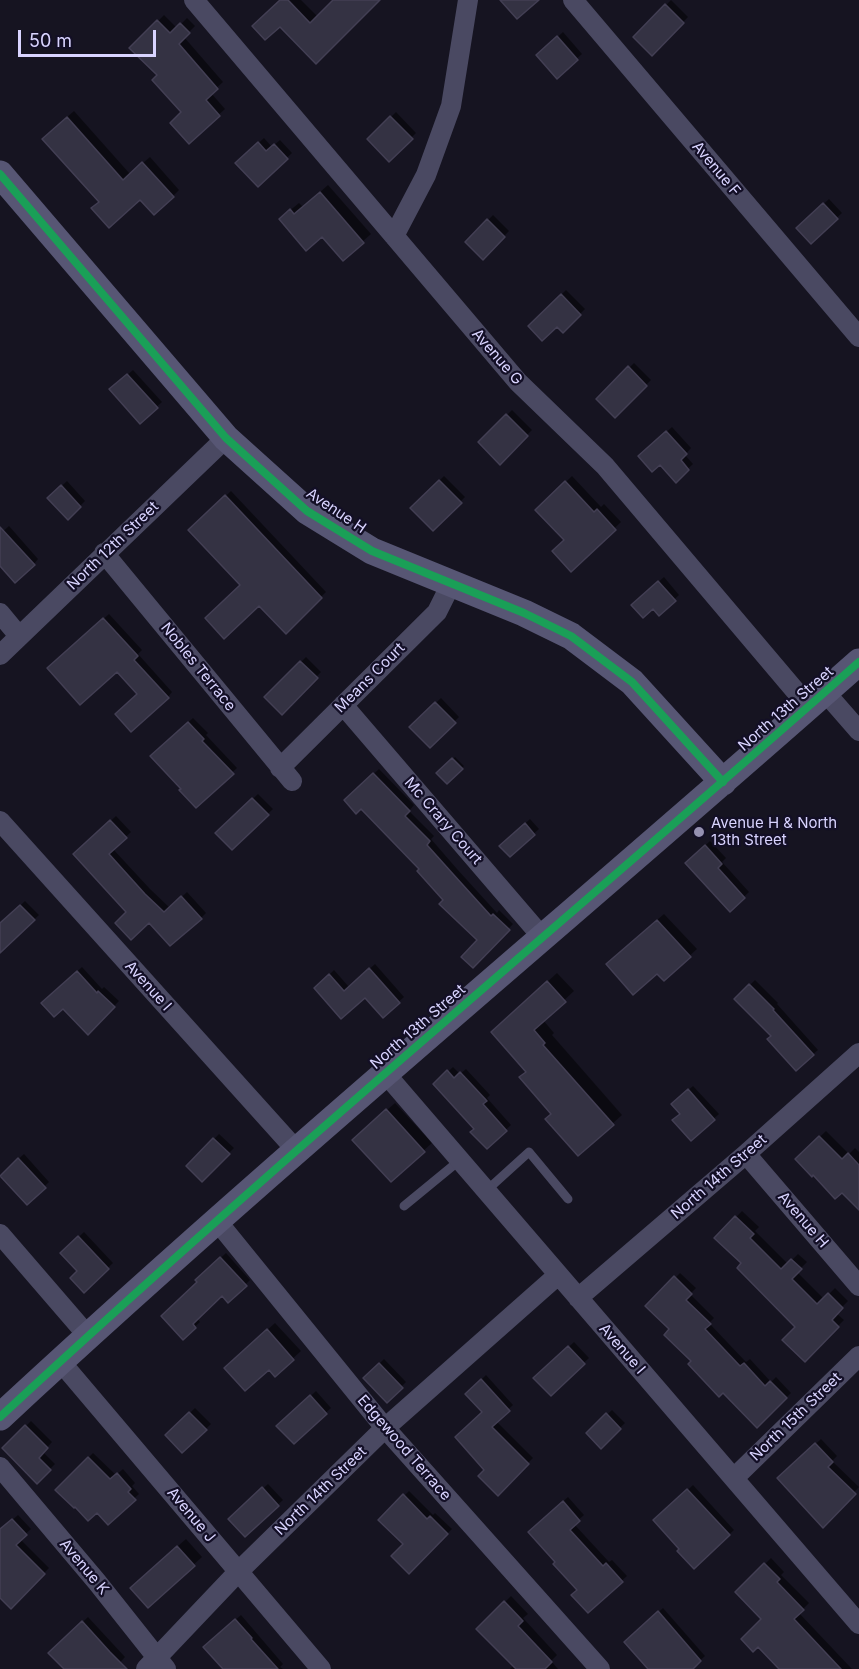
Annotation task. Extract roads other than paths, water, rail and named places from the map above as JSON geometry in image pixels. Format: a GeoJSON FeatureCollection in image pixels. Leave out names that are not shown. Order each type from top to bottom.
{"type":"FeatureCollection","features":[{"type":"Feature","properties":{"kind":"street","name":"Avenue G"},"geometry":{"type":"LineString","coordinates":[[194,0],[518,382],[605,466],[817,699],[859,731]]}},
{"type":"Feature","properties":{"kind":"street"},"geometry":{"type":"LineString","coordinates":[[394,236],[426,175],[446,123],[451,106],[468,0]]}},
{"type":"Feature","properties":{"kind":"street","name":"Avenue F"},"geometry":{"type":"LineString","coordinates":[[573,0],[859,337]]}},
{"type":"Feature","properties":{"kind":"street","name":"Avenue H"},"geometry":{"type":"LineString","coordinates":[[0,174],[226,438],[307,511],[372,551],[452,582],[571,636],[632,682],[723,782]]}},
{"type":"Feature","properties":{"kind":"street","name":"North 12th Street"},"geometry":{"type":"LineString","coordinates":[[0,655],[226,438]]}},
{"type":"Feature","properties":{"kind":"street","name":"Nobles Terrace"},"geometry":{"type":"LineString","coordinates":[[104,553],[286,774]]}},
{"type":"Feature","properties":{"kind":"street","name":"Means Court"},"geometry":{"type":"LineString","coordinates":[[286,774],[343,705],[437,612],[452,582]]}},
{"type":"Feature","properties":{"kind":"street"},"geometry":{"type":"LineString","coordinates":[[0,613],[19,636]]}},
{"type":"Feature","properties":{"kind":"street","name":"North 13th Street"},"geometry":{"type":"LineString","coordinates":[[0,1417],[385,1073],[859,662]]}},
{"type":"Feature","properties":{"kind":"street","name":"Mc Crary Court"},"geometry":{"type":"LineString","coordinates":[[343,705],[543,938]]}},
{"type":"Feature","properties":{"kind":"street","name":"Avenue I"},"geometry":{"type":"LineString","coordinates":[[0,821],[297,1151]]}},
{"type":"Feature","properties":{"kind":"street","name":"North 14th Street"},"geometry":{"type":"LineString","coordinates":[[578,1298],[746,1154],[859,1053]]}},
{"type":"Feature","properties":{"kind":"street","name":"Avenue I"},"geometry":{"type":"LineString","coordinates":[[385,1073],[859,1624]]}},
{"type":"Feature","properties":{"kind":"street","name":"Avenue H"},"geometry":{"type":"LineString","coordinates":[[746,1154],[859,1286]]}},
{"type":"Feature","properties":{"kind":"street","name":"Edgewood Terrace"},"geometry":{"type":"LineString","coordinates":[[218,1221],[385,1428],[600,1669]]}},
{"type":"Feature","properties":{"kind":"street"},"geometry":{"type":"LineString","coordinates":[[0,1234],[88,1336]]}},
{"type":"Feature","properties":{"kind":"street","name":"North 14th Street"},"geometry":{"type":"LineString","coordinates":[[156,1665],[238,1571],[385,1428],[558,1275]]}},
{"type":"Feature","properties":{"kind":"street","name":"North 15th Street"},"geometry":{"type":"LineString","coordinates":[[734,1478],[859,1356]]}},
{"type":"Feature","properties":{"kind":"street","name":"Avenue J"},"geometry":{"type":"LineString","coordinates":[[60,1361],[321,1669]]}},
{"type":"Feature","properties":{"kind":"street","name":"Avenue K"},"geometry":{"type":"LineString","coordinates":[[0,1467],[97,1582],[156,1665]]}},
{"type":"Feature","properties":{"kind":"lane"},"geometry":{"type":"LineString","coordinates":[[486,1191],[529,1152],[568,1199]]}},
{"type":"Feature","properties":{"kind":"lane"},"geometry":{"type":"LineString","coordinates":[[404,1206],[460,1160]]}},
{"type":"Feature","properties":{"kind":"place","name":"Avenue H & North 13th Street"},"geometry":{"type":"Point","coordinates":[699,832]}}]}
